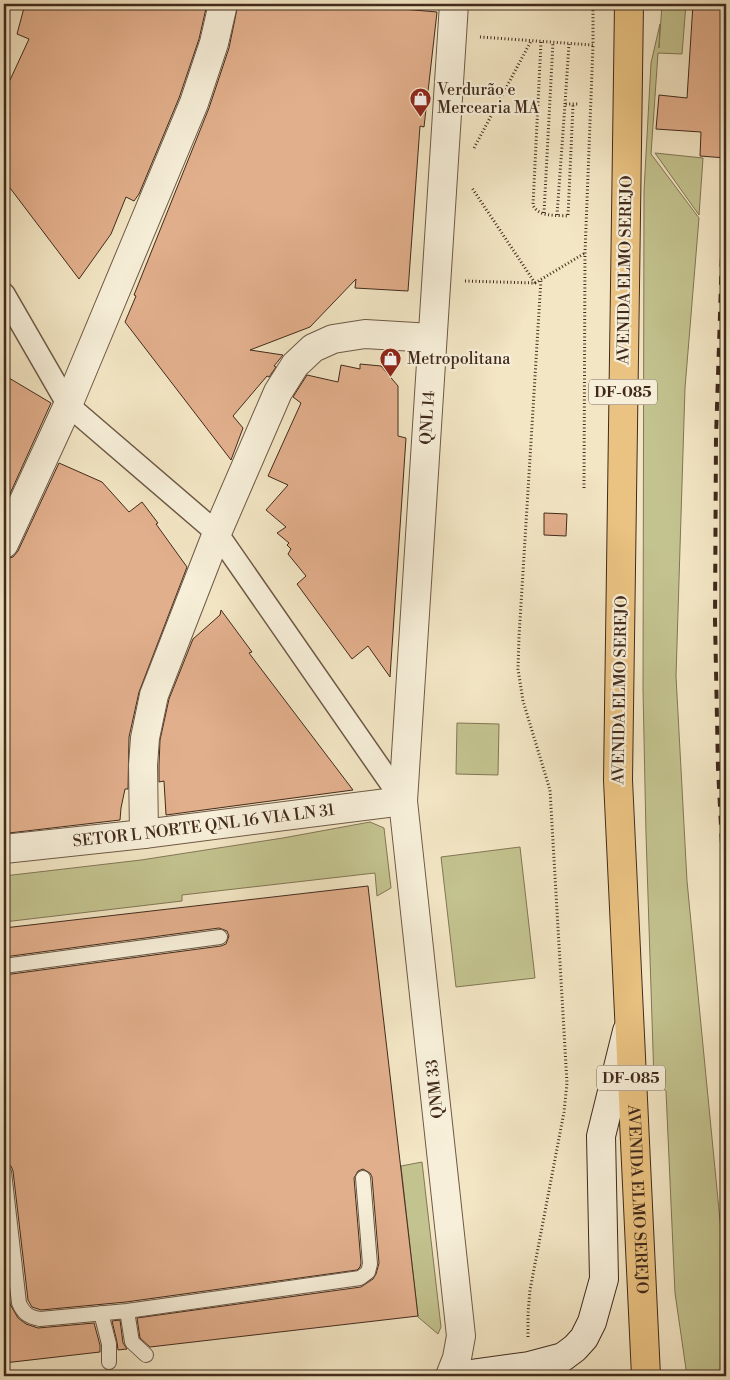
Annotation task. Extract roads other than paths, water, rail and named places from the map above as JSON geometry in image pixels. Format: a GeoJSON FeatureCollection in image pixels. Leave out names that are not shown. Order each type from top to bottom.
{"type":"FeatureCollection","features":[{"type":"Feature","properties":{"kind":"main road","name":"AVENIDA ELMO SEREJO"},"geometry":{"type":"LineString","coordinates":[[628,4],[618,780],[646,1376]]}},
{"type":"Feature","properties":{"kind":"street"},"geometry":{"type":"LineString","coordinates":[[4,544],[68,405],[194,103],[214,43],[222,4]]}},
{"type":"Feature","properties":{"kind":"street","name":"QNL 14"},"geometry":{"type":"LineString","coordinates":[[403,801],[454,4]]}},
{"type":"Feature","properties":{"kind":"street"},"geometry":{"type":"LineString","coordinates":[[4,294],[68,405],[218,533],[403,801]]}},
{"type":"Feature","properties":{"kind":"street"},"geometry":{"type":"LineString","coordinates":[[144,834],[143,764],[145,738],[154,696],[218,533],[278,392],[294,365],[313,348],[333,339],[365,334],[432,338]]}},
{"type":"Feature","properties":{"kind":"street","name":"SETOR L NORTE QNL 16 VIA LN 31"},"geometry":{"type":"LineString","coordinates":[[4,850],[403,801]]}},
{"type":"Feature","properties":{"kind":"street","name":"QNM 33"},"geometry":{"type":"LineString","coordinates":[[403,801],[461,1336],[457,1358],[450,1376]]}},
{"type":"Feature","properties":{"kind":"street"},"geometry":{"type":"LineString","coordinates":[[456,1376],[529,1366],[563,1357],[576,1348],[584,1338],[592,1322],[604,1279],[601,1136],[629,1022]]}},
{"type":"Feature","properties":{"kind":"lane"},"geometry":{"type":"LineString","coordinates":[[4,966],[220,937]]}},
{"type":"Feature","properties":{"kind":"lane"},"geometry":{"type":"LineString","coordinates":[[4,1172],[19,1303],[23,1312],[31,1317],[40,1319],[127,1311],[360,1278],[368,1272],[370,1264],[363,1178]]}},
{"type":"Feature","properties":{"kind":"lane"},"geometry":{"type":"LineString","coordinates":[[127,1311],[132,1342],[146,1355]]}},
{"type":"Feature","properties":{"kind":"lane"},"geometry":{"type":"LineString","coordinates":[[102,1313],[109,1344],[109,1362]]}},
{"type":"Feature","properties":{"kind":"railway"},"geometry":{"type":"LineString","coordinates":[[726,132],[716,437],[715,620],[718,768],[726,922]]}},
{"type":"Feature","properties":{"kind":"place","name":"Verdurão e Mercearia MA"},"geometry":{"type":"Point","coordinates":[421,118]}},
{"type":"Feature","properties":{"kind":"place","name":"Metropolitana"},"geometry":{"type":"Point","coordinates":[391,378]}}]}
